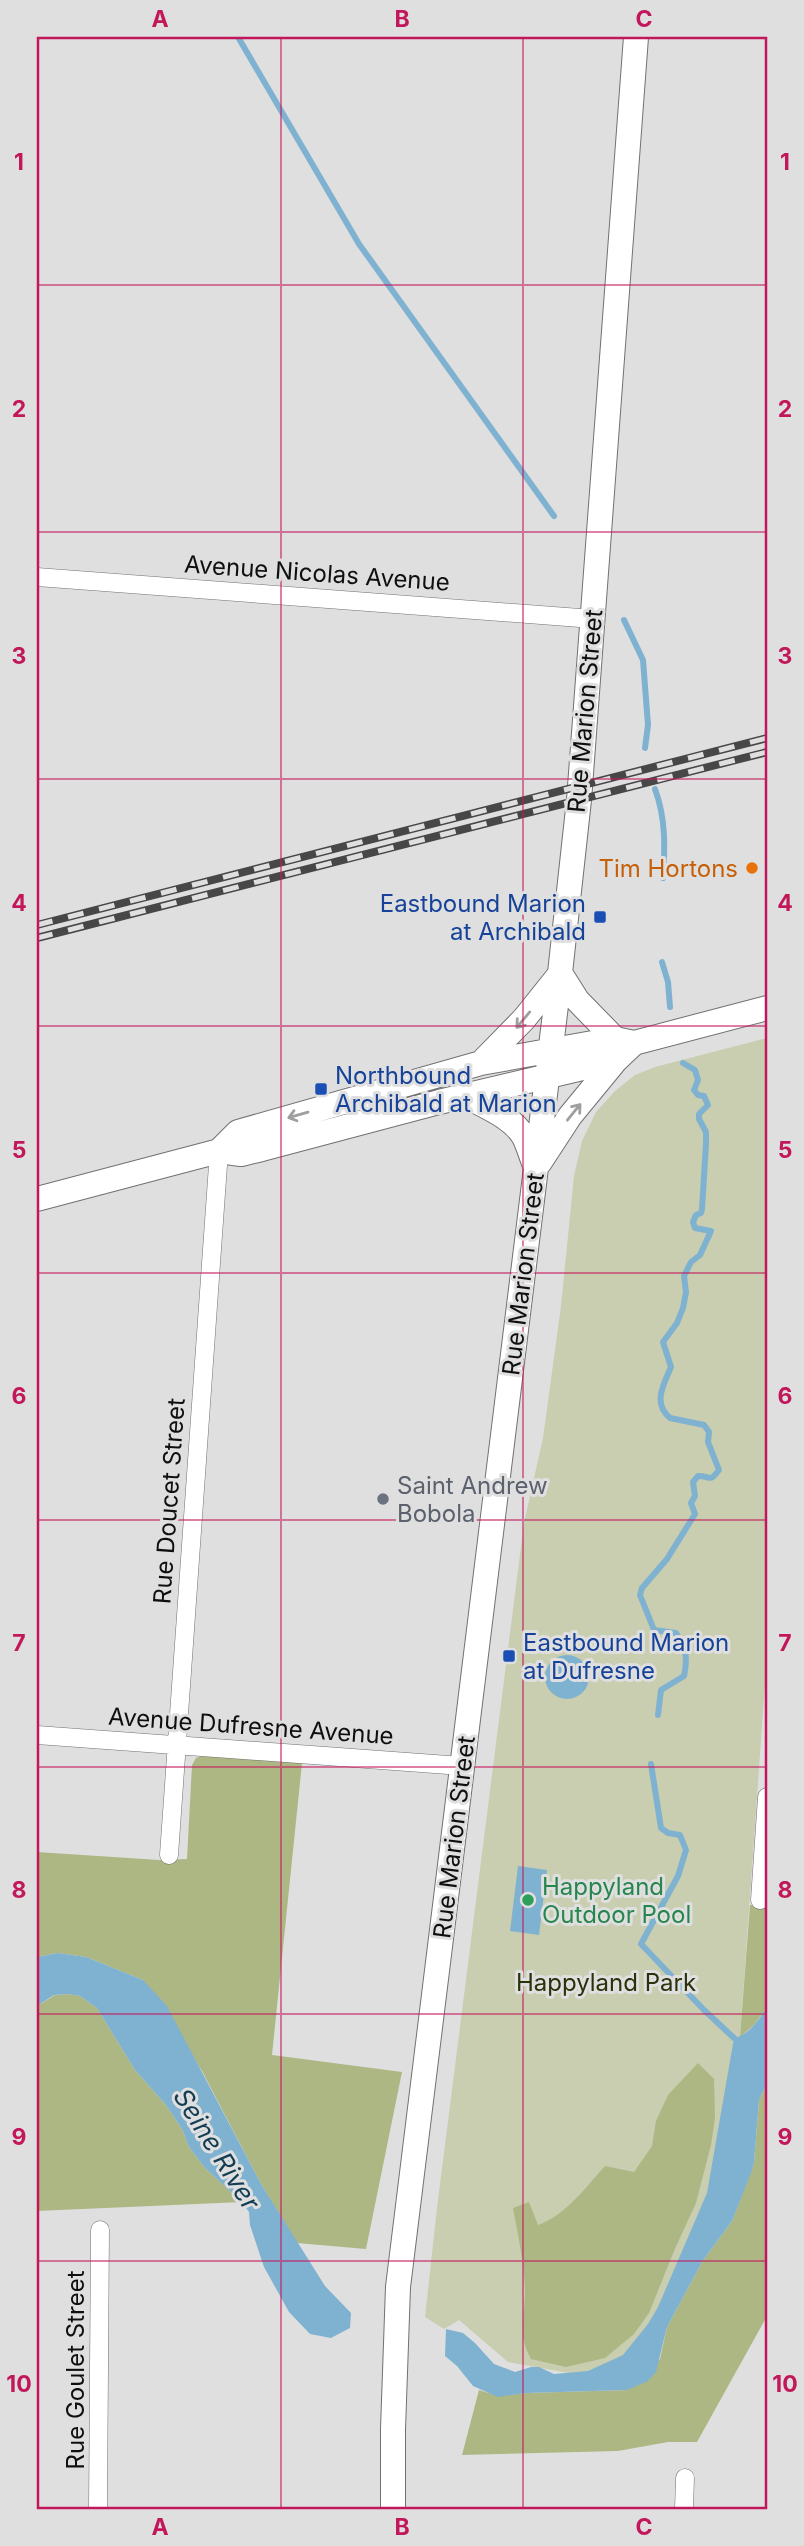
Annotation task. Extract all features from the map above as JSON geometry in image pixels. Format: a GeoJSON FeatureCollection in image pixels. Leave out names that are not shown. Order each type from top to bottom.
{"type":"FeatureCollection","features":[{"type":"Feature","properties":{"kind":"main road","name":"Rue Marion Street"},"geometry":{"type":"LineString","coordinates":[[393,2509],[398,2287],[579,800],[636,37]]}},
{"type":"Feature","properties":{"kind":"main road"},"geometry":{"type":"LineString","coordinates":[[481,1063],[524,1019],[560,973],[577,1000],[629,1045]]}},
{"type":"Feature","properties":{"kind":"main road"},"geometry":{"type":"LineString","coordinates":[[37,1199],[219,1151],[241,1154],[547,1075],[629,1045],[767,1008]]}},
{"type":"Feature","properties":{"kind":"main road"},"geometry":{"type":"LineString","coordinates":[[219,1151],[238,1132],[481,1063],[550,1050],[629,1045]]}},
{"type":"Feature","properties":{"kind":"main road"},"geometry":{"type":"LineString","coordinates":[[536,1167],[570,1116],[629,1045]]}},
{"type":"Feature","properties":{"kind":"main road"},"geometry":{"type":"LineString","coordinates":[[464,1095],[501,1115],[523,1135],[536,1167]]}},
{"type":"Feature","properties":{"kind":"street","name":"Avenue Nicolas Avenue"},"geometry":{"type":"LineString","coordinates":[[37,577],[593,619]]}},
{"type":"Feature","properties":{"kind":"street","name":"Rue Doucet Street"},"geometry":{"type":"LineString","coordinates":[[169,1855],[219,1151]]}},
{"type":"Feature","properties":{"kind":"street","name":"Avenue Dufresne Avenue"},"geometry":{"type":"LineString","coordinates":[[37,1735],[463,1766]]}},
{"type":"Feature","properties":{"kind":"street"},"geometry":{"type":"LineString","coordinates":[[760,1900],[767,1797]]}},
{"type":"Feature","properties":{"kind":"street","name":"Rue Goulet Street"},"geometry":{"type":"LineString","coordinates":[[98,2509],[100,2230]]}},
{"type":"Feature","properties":{"kind":"street"},"geometry":{"type":"LineString","coordinates":[[684,2509],[685,2478]]}},
{"type":"Feature","properties":{"kind":"green space","name":"Happyland Park"},"geometry":{"type":"Polygon","coordinates":[[[767,1038],[767,1655],[740,2037],[734,2038],[711,2196],[653,2328],[601,2379],[508,2362],[459,2320],[444,2329],[425,2317],[437,2208],[524,1523],[543,1438],[561,1306],[574,1176],[582,1141],[596,1112],[615,1091],[635,1075],[655,1067],[767,1038]]]}},
{"type":"Feature","properties":{"kind":"green space"},"geometry":{"type":"Polygon","coordinates":[[[204,1755],[302,1763],[272,2055],[402,2072],[366,2249],[297,2243],[261,2184],[202,2071],[143,1980],[86,1957],[58,1953],[37,1957],[37,1852],[159,1860],[187,1859],[192,1765],[196,1758],[204,1755]]]}},
{"type":"Feature","properties":{"kind":"green space"},"geometry":{"type":"Polygon","coordinates":[[[750,1905],[767,1905],[767,2007],[754,2025],[740,2037],[750,1905]]]}},
{"type":"Feature","properties":{"kind":"green space"},"geometry":{"type":"Polygon","coordinates":[[[55,1995],[80,1996],[97,2008],[135,2070],[166,2105],[182,2129],[189,2147],[205,2168],[242,2202],[37,2211],[37,2006],[55,1995]]]}},
{"type":"Feature","properties":{"kind":"green space"},"geometry":{"type":"Polygon","coordinates":[[[698,2063],[714,2079],[715,2118],[711,2145],[696,2203],[649,2313],[634,2334],[605,2358],[566,2367],[531,2359],[523,2333],[525,2290],[513,2208],[529,2202],[538,2225],[566,2208],[605,2166],[634,2172],[652,2146],[656,2121],[668,2095],[698,2063]]]}},
{"type":"Feature","properties":{"kind":"green space"},"geometry":{"type":"Polygon","coordinates":[[[767,2084],[767,2316],[697,2442],[668,2442],[618,2451],[462,2455],[479,2390],[498,2396],[627,2390],[660,2359],[667,2327],[702,2262],[732,2221],[754,2163],[759,2100],[767,2084]]]}},
{"type":"Feature","properties":{"kind":"water"},"geometry":{"type":"Polygon","coordinates":[[[567,1655],[583,1661],[589,1677],[583,1693],[567,1699],[551,1693],[545,1677],[551,1661],[567,1655]]]}},
{"type":"Feature","properties":{"kind":"water","name":"Happyland Outdoor Pool"},"geometry":{"type":"Polygon","coordinates":[[[518,1866],[547,1870],[539,1935],[510,1931],[518,1866]]]}},
{"type":"Feature","properties":{"kind":"water","name":"Seine River"},"geometry":{"type":"Polygon","coordinates":[[[58,1953],[86,1957],[143,1980],[167,2006],[261,2184],[325,2286],[351,2313],[350,2328],[331,2338],[310,2334],[289,2312],[264,2267],[250,2225],[249,2212],[242,2202],[205,2168],[189,2147],[182,2129],[166,2105],[135,2070],[97,2008],[80,1996],[68,1994],[54,1995],[37,2006],[37,1957],[58,1953]]]}},
{"type":"Feature","properties":{"kind":"water"},"geometry":{"type":"Polygon","coordinates":[[[767,2007],[767,2084],[759,2100],[751,2173],[732,2221],[702,2262],[667,2327],[656,2372],[648,2381],[627,2390],[526,2393],[498,2397],[473,2386],[445,2356],[446,2329],[463,2333],[494,2364],[515,2372],[539,2367],[554,2374],[588,2371],[623,2355],[648,2324],[658,2307],[707,2193],[734,2038],[749,2030],[767,2007]]]}},
{"type":"Feature","properties":{"kind":"waterway"},"geometry":{"type":"LineString","coordinates":[[238,37],[359,244],[554,516]]}},
{"type":"Feature","properties":{"kind":"waterway"},"geometry":{"type":"LineString","coordinates":[[624,620],[643,660],[648,725],[645,748]]}},
{"type":"Feature","properties":{"kind":"waterway"},"geometry":{"type":"LineString","coordinates":[[655,789],[663,822],[663,878]]}},
{"type":"Feature","properties":{"kind":"waterway"},"geometry":{"type":"LineString","coordinates":[[662,962],[668,982],[670,1007]]}},
{"type":"Feature","properties":{"kind":"waterway"},"geometry":{"type":"LineString","coordinates":[[658,1715],[661,1690],[684,1676],[685,1653],[676,1633],[654,1630],[640,1595],[642,1588],[667,1559],[695,1514],[691,1503],[695,1496],[693,1482],[698,1476],[712,1478],[719,1470],[708,1442],[709,1432],[704,1425],[670,1418],[661,1400],[671,1367],[663,1342],[677,1323],[683,1308],[686,1292],[684,1276],[691,1262],[700,1255],[711,1231],[695,1228],[693,1222],[702,1209],[706,1144],[706,1132],[699,1114],[708,1105],[704,1096],[698,1095],[694,1090],[698,1080],[695,1070],[683,1063]]}},
{"type":"Feature","properties":{"kind":"waterway"},"geometry":{"type":"LineString","coordinates":[[651,1764],[661,1828],[668,1833],[680,1835],[686,1850],[678,1876],[641,1944],[734,2038]]}},
{"type":"Feature","properties":{"kind":"railway"},"geometry":{"type":"LineString","coordinates":[[37,925],[767,738]]}},
{"type":"Feature","properties":{"kind":"railway"},"geometry":{"type":"LineString","coordinates":[[37,938],[767,752]]}},
{"type":"Feature","properties":{"kind":"place","name":"Tim Hortons"},"geometry":{"type":"Point","coordinates":[752,868]}},
{"type":"Feature","properties":{"kind":"place","name":"Eastbound Marion at Archibald"},"geometry":{"type":"Point","coordinates":[600,917]}},
{"type":"Feature","properties":{"kind":"place","name":"Northbound Archibald at Marion"},"geometry":{"type":"Point","coordinates":[321,1089]}},
{"type":"Feature","properties":{"kind":"place","name":"Saint Andrew Bobola"},"geometry":{"type":"Point","coordinates":[383,1499]}},
{"type":"Feature","properties":{"kind":"place","name":"Eastbound Marion at Dufresne"},"geometry":{"type":"Point","coordinates":[509,1656]}},
{"type":"Feature","properties":{"kind":"place","name":"Happyland Outdoor Pool"},"geometry":{"type":"Point","coordinates":[528,1900]}}]}
